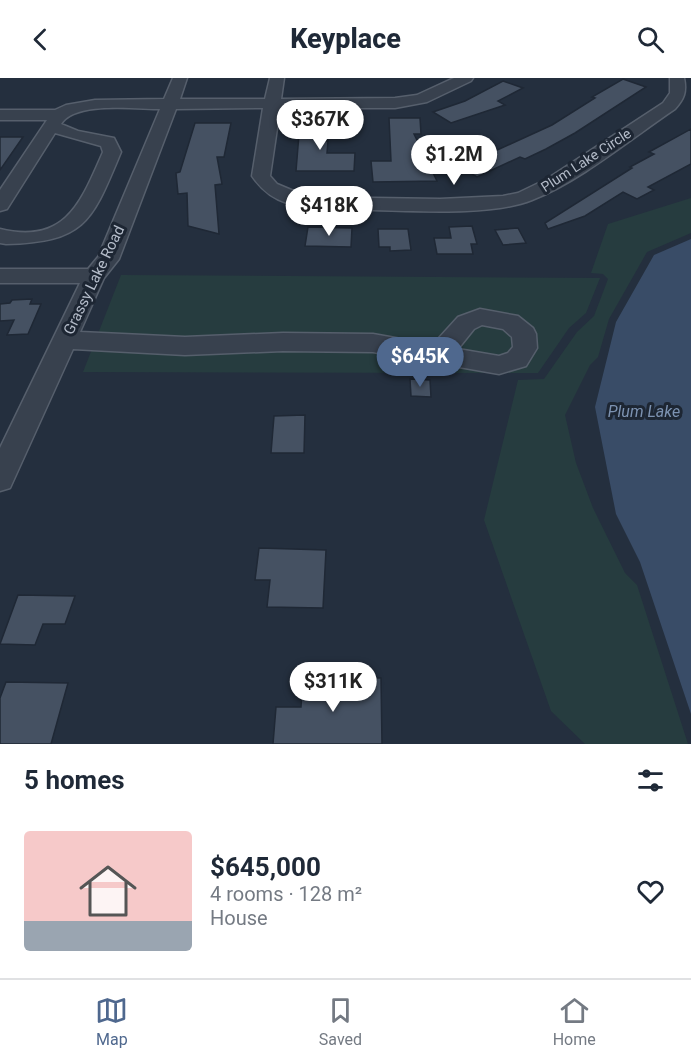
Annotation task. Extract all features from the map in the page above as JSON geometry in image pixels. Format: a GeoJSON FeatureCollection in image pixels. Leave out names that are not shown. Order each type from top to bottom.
{"type":"FeatureCollection","features":[{"type":"Feature","properties":{"kind":"street","name":"Grassy Lake Road"},"geometry":{"type":"LineString","coordinates":[[0,479],[94,276],[108,258],[180,78]]}},
{"type":"Feature","properties":{"kind":"street","name":"Plum Lake Circle"},"geometry":{"type":"LineString","coordinates":[[277,78],[261,176],[270,188],[291,200],[318,204],[486,204],[524,196],[554,183],[669,106],[677,98],[679,91],[677,78]]}},
{"type":"Feature","properties":{"kind":"street"},"geometry":{"type":"LineString","coordinates":[[0,205],[54,121],[68,109],[88,105],[412,101],[466,78]]}},
{"type":"Feature","properties":{"kind":"street"},"geometry":{"type":"LineString","coordinates":[[0,115],[54,121],[73,135],[108,142],[112,152],[80,218],[67,228],[50,236],[6,238],[0,235]]}},
{"type":"Feature","properties":{"kind":"street"},"geometry":{"type":"LineString","coordinates":[[35,151],[73,135]]}},
{"type":"Feature","properties":{"kind":"street"},"geometry":{"type":"LineString","coordinates":[[0,276],[94,276]]}},
{"type":"Feature","properties":{"kind":"street"},"geometry":{"type":"LineString","coordinates":[[65,340],[185,346],[283,342],[373,343],[434,352]]}},
{"type":"Feature","properties":{"kind":"green space"},"geometry":{"type":"Polygon","coordinates":[[[691,198],[691,233],[647,252],[609,319],[598,357],[590,365],[565,415],[576,463],[593,508],[625,573],[637,585],[688,744],[585,744],[551,711],[484,520],[518,380],[544,379],[577,332],[594,316],[608,279],[603,274],[591,273],[608,224],[691,198]]]}},
{"type":"Feature","properties":{"kind":"green space"},"geometry":{"type":"Polygon","coordinates":[[[121,275],[600,278],[586,313],[569,328],[538,373],[83,372],[121,275]]]}},
{"type":"Feature","properties":{"kind":"water","name":"Plum Lake"},"geometry":{"type":"Polygon","coordinates":[[[691,239],[691,714],[640,562],[616,514],[595,407],[616,322],[654,255],[691,239]]]}},
{"type":"Feature","properties":{"kind":"building"},"geometry":{"type":"Polygon","coordinates":[[[623,79],[646,87],[546,149],[525,159],[520,157],[477,177],[460,167],[552,125],[623,79]]]}},
{"type":"Feature","properties":{"kind":"building"},"geometry":{"type":"Polygon","coordinates":[[[503,81],[523,88],[498,101],[505,105],[451,123],[433,112],[465,101],[503,81]]]}},
{"type":"Feature","properties":{"kind":"building"},"geometry":{"type":"Polygon","coordinates":[[[389,118],[420,118],[421,134],[414,134],[437,181],[373,182],[371,161],[391,161],[389,118]]]}},
{"type":"Feature","properties":{"kind":"building"},"geometry":{"type":"Polygon","coordinates":[[[300,122],[324,122],[325,141],[328,141],[327,153],[355,153],[354,171],[296,171],[300,122]]]}},
{"type":"Feature","properties":{"kind":"building"},"geometry":{"type":"Polygon","coordinates":[[[195,123],[231,123],[224,157],[217,157],[222,184],[215,185],[219,234],[188,226],[187,193],[178,194],[176,173],[180,172],[195,123]]]}},
{"type":"Feature","properties":{"kind":"building"},"geometry":{"type":"Polygon","coordinates":[[[691,129],[691,164],[648,187],[654,190],[637,199],[623,192],[585,216],[548,229],[545,223],[632,168],[630,167],[654,154],[649,152],[691,129]]]}},
{"type":"Feature","properties":{"kind":"building"},"geometry":{"type":"Polygon","coordinates":[[[0,137],[23,137],[0,170],[0,137]]]}},
{"type":"Feature","properties":{"kind":"building"},"geometry":{"type":"Polygon","coordinates":[[[472,226],[477,244],[471,244],[473,254],[437,254],[434,238],[451,238],[449,227],[472,226]]]}},
{"type":"Feature","properties":{"kind":"building"},"geometry":{"type":"Polygon","coordinates":[[[308,227],[352,228],[351,247],[305,246],[308,227]]]}},
{"type":"Feature","properties":{"kind":"building"},"geometry":{"type":"Polygon","coordinates":[[[518,228],[526,243],[503,245],[495,230],[518,228]]]}},
{"type":"Feature","properties":{"kind":"building"},"geometry":{"type":"Polygon","coordinates":[[[378,229],[408,229],[411,250],[390,251],[390,247],[379,247],[378,229]]]}},
{"type":"Feature","properties":{"kind":"building"},"geometry":{"type":"Polygon","coordinates":[[[32,299],[30,304],[41,304],[28,334],[7,335],[14,320],[0,321],[0,304],[10,303],[12,300],[32,299]]]}},
{"type":"Feature","properties":{"kind":"building"},"geometry":{"type":"Polygon","coordinates":[[[410,379],[430,380],[431,397],[411,396],[410,379]]]}},
{"type":"Feature","properties":{"kind":"building"},"geometry":{"type":"Polygon","coordinates":[[[305,415],[304,453],[271,453],[274,416],[305,415]]]}},
{"type":"Feature","properties":{"kind":"building"},"geometry":{"type":"Polygon","coordinates":[[[259,548],[326,550],[323,608],[267,607],[270,580],[255,580],[259,548]]]}},
{"type":"Feature","properties":{"kind":"building"},"geometry":{"type":"Polygon","coordinates":[[[18,595],[75,596],[65,624],[43,624],[35,645],[0,644],[18,595]]]}},
{"type":"Feature","properties":{"kind":"building"},"geometry":{"type":"Polygon","coordinates":[[[303,676],[381,678],[382,744],[273,744],[276,707],[301,707],[303,676]]]}},
{"type":"Feature","properties":{"kind":"building"},"geometry":{"type":"Polygon","coordinates":[[[6,682],[68,683],[51,744],[0,744],[0,698],[6,682]]]}}]}
